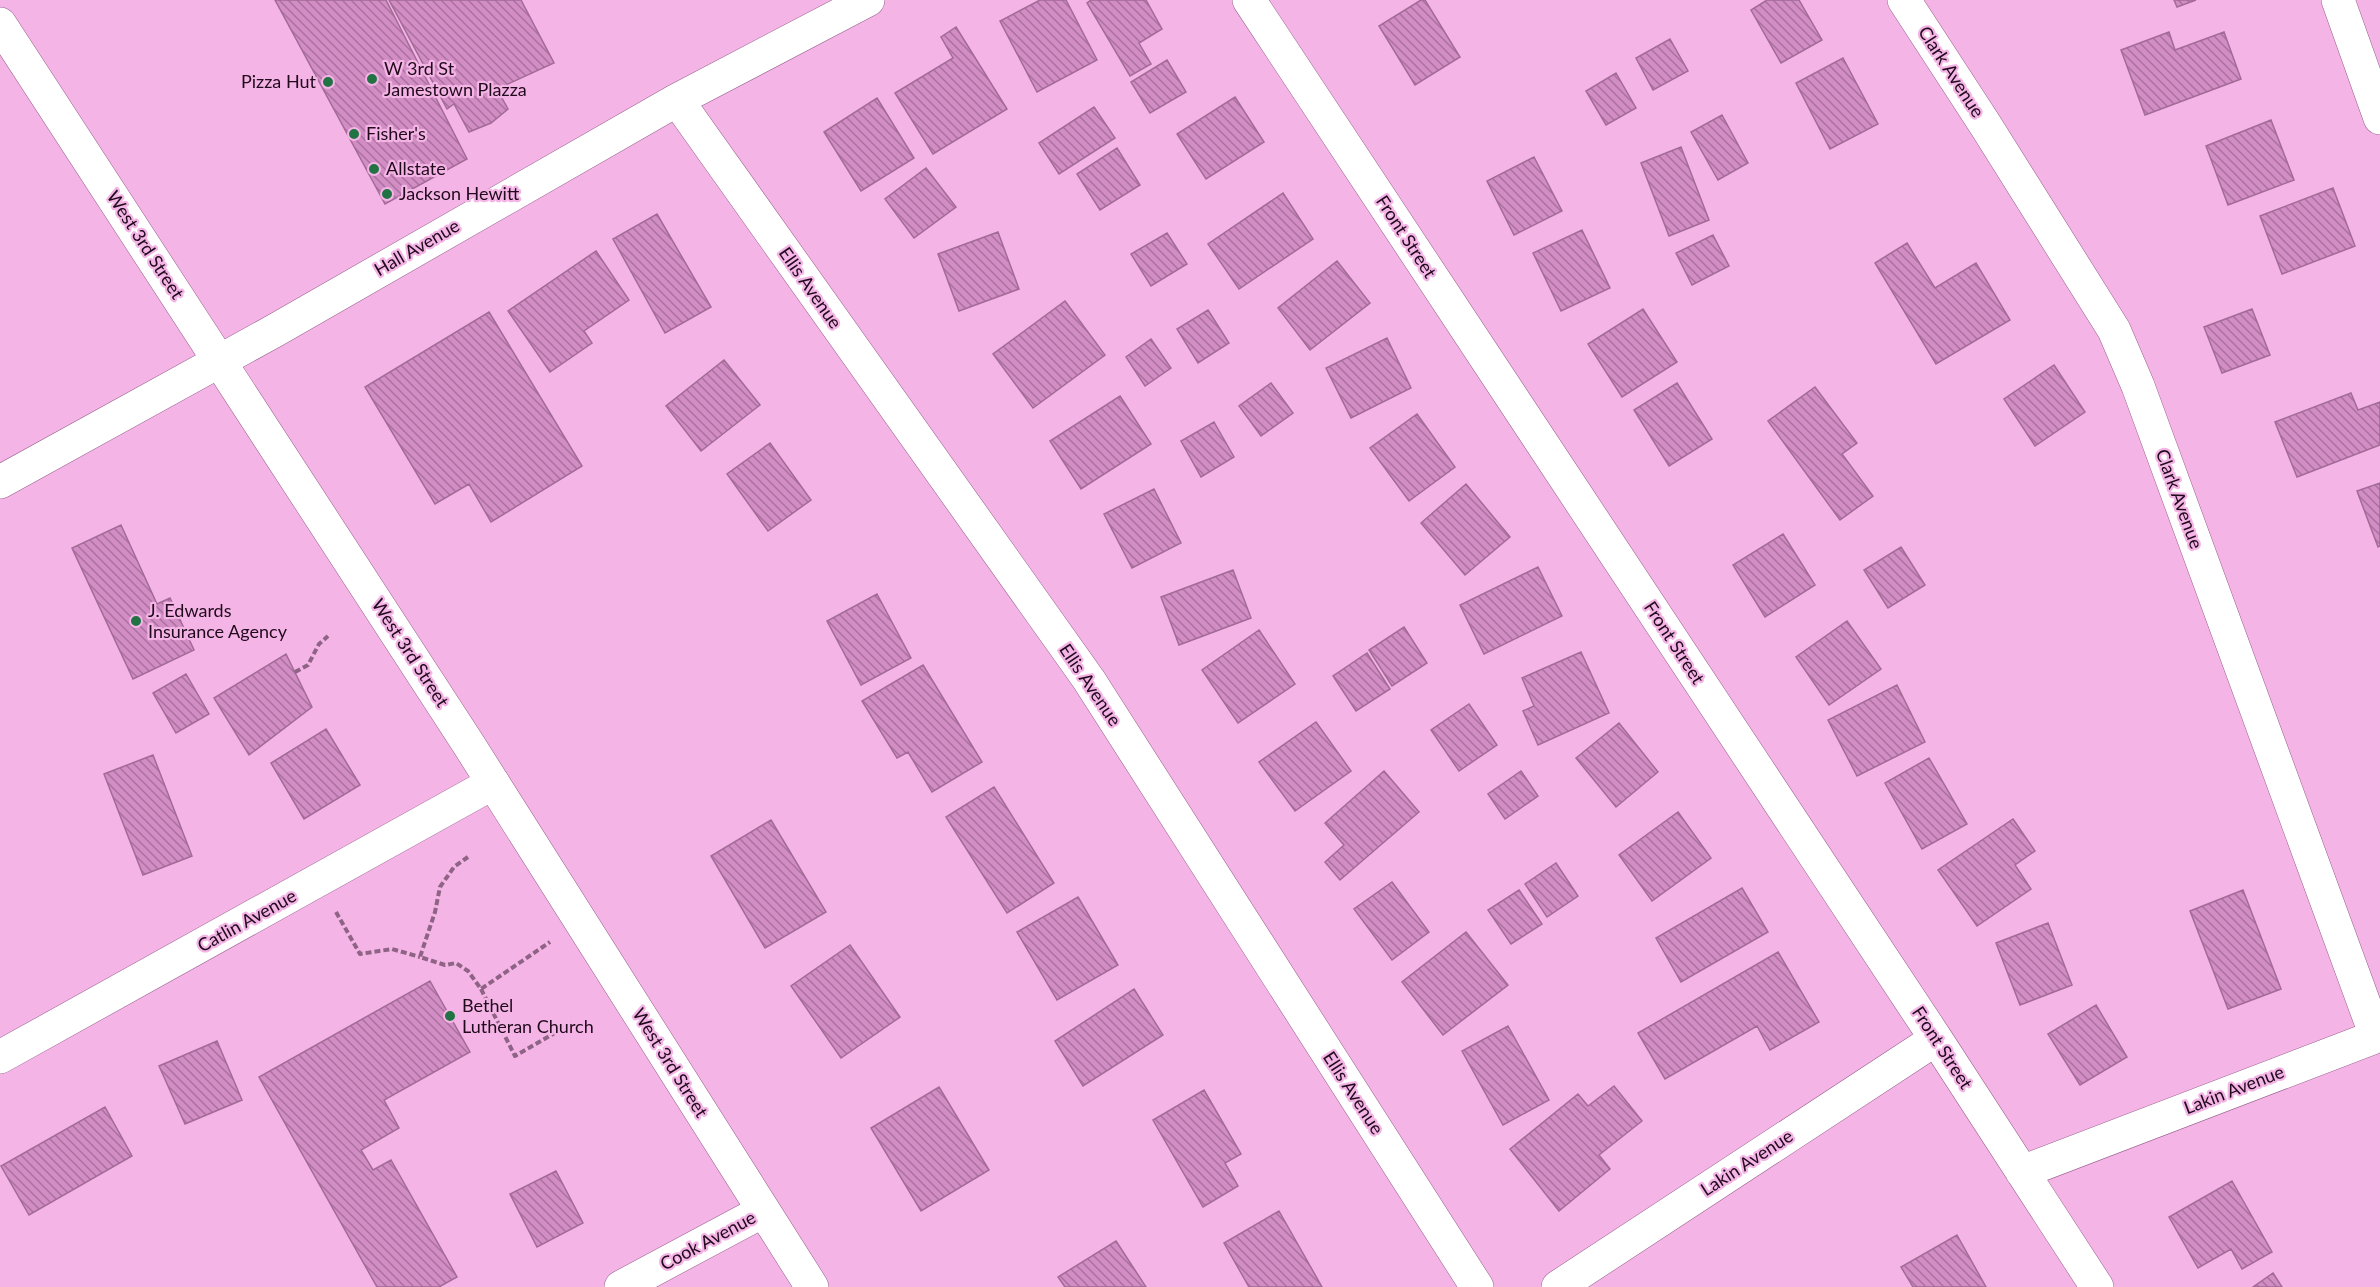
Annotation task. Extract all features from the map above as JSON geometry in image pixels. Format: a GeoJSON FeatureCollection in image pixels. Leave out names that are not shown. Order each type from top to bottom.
{"type":"FeatureCollection","features":[{"type":"Feature","properties":{"kind":"street","name":"Hall Avenue"},"geometry":{"type":"LineString","coordinates":[[0,482],[220,360],[677,100],[868,0]]}},
{"type":"Feature","properties":{"kind":"street","name":"Front Street"},"geometry":{"type":"LineString","coordinates":[[1249,0],[1936,1039],[2097,1287]]}},
{"type":"Feature","properties":{"kind":"street","name":"Clark Avenue"},"geometry":{"type":"LineString","coordinates":[[1904,0],[2114,330],[2138,386],[2378,1035]]}},
{"type":"Feature","properties":{"kind":"street"},"geometry":{"type":"LineString","coordinates":[[2338,0],[2380,118]]}},
{"type":"Feature","properties":{"kind":"street","name":"West 3rd Street"},"geometry":{"type":"LineString","coordinates":[[0,24],[493,783],[812,1287]]}},
{"type":"Feature","properties":{"kind":"street","name":"Ellis Avenue"},"geometry":{"type":"LineString","coordinates":[[677,100],[1089,680],[1477,1287]]}},
{"type":"Feature","properties":{"kind":"street","name":"Catlin Avenue"},"geometry":{"type":"LineString","coordinates":[[0,1057],[493,783]]}},
{"type":"Feature","properties":{"kind":"street","name":"Lakin Avenue"},"geometry":{"type":"LineString","coordinates":[[2022,1172],[2378,1035]]}},
{"type":"Feature","properties":{"kind":"street","name":"Lakin Avenue"},"geometry":{"type":"LineString","coordinates":[[1558,1287],[1936,1039]]}},
{"type":"Feature","properties":{"kind":"street","name":"Cook Avenue"},"geometry":{"type":"LineString","coordinates":[[621,1287],[763,1211]]}},
{"type":"Feature","properties":{"kind":"path"},"geometry":{"type":"LineString","coordinates":[[295,672],[308,665],[319,644],[328,636]]}},
{"type":"Feature","properties":{"kind":"path"},"geometry":{"type":"LineString","coordinates":[[420,957],[435,912],[440,887],[454,867],[468,857]]}},
{"type":"Feature","properties":{"kind":"path"},"geometry":{"type":"LineString","coordinates":[[318,881],[360,954],[392,949],[445,965],[456,963],[468,971],[481,989],[515,1056],[574,1022]]}},
{"type":"Feature","properties":{"kind":"path"},"geometry":{"type":"LineString","coordinates":[[481,989],[530,954]]}},
{"type":"Feature","properties":{"kind":"building","name":"W 3rd St Jamestown Plazza"},"geometry":{"type":"Polygon","coordinates":[[[275,0],[386,0],[467,159],[385,204],[275,0]]]}},
{"type":"Feature","properties":{"kind":"building"},"geometry":{"type":"Polygon","coordinates":[[[389,0],[521,0],[554,63],[497,89],[508,109],[491,123],[469,132],[454,104],[447,109],[389,0]]]}},
{"type":"Feature","properties":{"kind":"building"},"geometry":{"type":"Polygon","coordinates":[[[1040,0],[1066,0],[1097,60],[1037,92],[1000,21],[1040,0]]]}},
{"type":"Feature","properties":{"kind":"building"},"geometry":{"type":"Polygon","coordinates":[[[1091,0],[1146,0],[1162,29],[1139,43],[1151,64],[1130,76],[1087,3],[1091,0]]]}},
{"type":"Feature","properties":{"kind":"building"},"geometry":{"type":"Polygon","coordinates":[[[1421,0],[1425,0],[1460,57],[1415,85],[1379,26],[1421,0]]]}},
{"type":"Feature","properties":{"kind":"building"},"geometry":{"type":"Polygon","coordinates":[[[1767,0],[1799,0],[1822,40],[1781,63],[1751,10],[1767,0]]]}},
{"type":"Feature","properties":{"kind":"building"},"geometry":{"type":"Polygon","coordinates":[[[2174,0],[2196,0],[2177,7],[2174,0]]]}},
{"type":"Feature","properties":{"kind":"building"},"geometry":{"type":"Polygon","coordinates":[[[956,27],[1007,109],[933,154],[895,93],[953,58],[941,37],[956,27]]]}},
{"type":"Feature","properties":{"kind":"building"},"geometry":{"type":"Polygon","coordinates":[[[2169,32],[2175,50],[2224,32],[2241,79],[2145,115],[2121,50],[2169,32]]]}},
{"type":"Feature","properties":{"kind":"building"},"geometry":{"type":"Polygon","coordinates":[[[1670,39],[1688,71],[1653,90],[1636,58],[1670,39]]]}},
{"type":"Feature","properties":{"kind":"building"},"geometry":{"type":"Polygon","coordinates":[[[1843,58],[1878,124],[1830,149],[1796,83],[1843,58]]]}},
{"type":"Feature","properties":{"kind":"building"},"geometry":{"type":"Polygon","coordinates":[[[1167,60],[1186,92],[1150,113],[1131,82],[1167,60]]]}},
{"type":"Feature","properties":{"kind":"building"},"geometry":{"type":"Polygon","coordinates":[[[1616,73],[1636,108],[1606,125],[1586,91],[1616,73]]]}},
{"type":"Feature","properties":{"kind":"building"},"geometry":{"type":"Polygon","coordinates":[[[1235,97],[1264,142],[1206,179],[1177,134],[1235,97]]]}},
{"type":"Feature","properties":{"kind":"building"},"geometry":{"type":"Polygon","coordinates":[[[877,98],[914,158],[861,191],[824,132],[877,98]]]}},
{"type":"Feature","properties":{"kind":"building"},"geometry":{"type":"Polygon","coordinates":[[[1094,107],[1115,138],[1059,174],[1039,143],[1094,107]]]}},
{"type":"Feature","properties":{"kind":"building"},"geometry":{"type":"Polygon","coordinates":[[[1722,115],[1748,163],[1718,180],[1691,132],[1722,115]]]}},
{"type":"Feature","properties":{"kind":"building"},"geometry":{"type":"Polygon","coordinates":[[[2271,120],[2294,180],[2228,205],[2206,146],[2271,120]]]}},
{"type":"Feature","properties":{"kind":"building"},"geometry":{"type":"Polygon","coordinates":[[[1681,147],[1709,220],[1669,236],[1641,163],[1681,147]]]}},
{"type":"Feature","properties":{"kind":"building"},"geometry":{"type":"Polygon","coordinates":[[[1117,148],[1140,185],[1100,210],[1077,174],[1117,148]]]}},
{"type":"Feature","properties":{"kind":"building"},"geometry":{"type":"Polygon","coordinates":[[[1534,157],[1562,211],[1514,235],[1487,181],[1534,157]]]}},
{"type":"Feature","properties":{"kind":"building"},"geometry":{"type":"Polygon","coordinates":[[[926,168],[956,207],[914,238],[885,199],[926,168]]]}},
{"type":"Feature","properties":{"kind":"building"},"geometry":{"type":"Polygon","coordinates":[[[2333,188],[2355,246],[2282,274],[2260,216],[2333,188]]]}},
{"type":"Feature","properties":{"kind":"building"},"geometry":{"type":"Polygon","coordinates":[[[1283,193],[1313,239],[1239,289],[1208,244],[1283,193]]]}},
{"type":"Feature","properties":{"kind":"building"},"geometry":{"type":"Polygon","coordinates":[[[657,214],[711,307],[665,333],[613,239],[657,214]]]}},
{"type":"Feature","properties":{"kind":"building"},"geometry":{"type":"Polygon","coordinates":[[[1582,230],[1610,288],[1561,311],[1533,253],[1582,230]]]}},
{"type":"Feature","properties":{"kind":"building"},"geometry":{"type":"Polygon","coordinates":[[[998,232],[1019,289],[959,311],[938,254],[998,232]]]}},
{"type":"Feature","properties":{"kind":"building"},"geometry":{"type":"Polygon","coordinates":[[[1167,233],[1187,264],[1151,286],[1131,254],[1167,233]]]}},
{"type":"Feature","properties":{"kind":"building"},"geometry":{"type":"Polygon","coordinates":[[[1713,235],[1729,266],[1692,285],[1676,253],[1713,235]]]}},
{"type":"Feature","properties":{"kind":"building"},"geometry":{"type":"Polygon","coordinates":[[[1907,243],[1935,288],[1976,263],[2010,320],[1936,364],[1875,263],[1907,243]]]}},
{"type":"Feature","properties":{"kind":"building"},"geometry":{"type":"Polygon","coordinates":[[[596,251],[629,300],[584,331],[592,343],[550,372],[508,311],[596,251]]]}},
{"type":"Feature","properties":{"kind":"building"},"geometry":{"type":"Polygon","coordinates":[[[1337,261],[1370,303],[1310,350],[1278,308],[1337,261]]]}},
{"type":"Feature","properties":{"kind":"building"},"geometry":{"type":"Polygon","coordinates":[[[1065,301],[1105,355],[1033,408],[993,354],[1065,301]]]}},
{"type":"Feature","properties":{"kind":"building"},"geometry":{"type":"Polygon","coordinates":[[[1643,309],[1677,362],[1622,397],[1588,344],[1643,309]]]}},
{"type":"Feature","properties":{"kind":"building"},"geometry":{"type":"Polygon","coordinates":[[[2252,309],[2270,355],[2222,373],[2204,327],[2252,309]]]}},
{"type":"Feature","properties":{"kind":"building"},"geometry":{"type":"Polygon","coordinates":[[[1208,310],[1229,343],[1198,363],[1177,329],[1208,310]]]}},
{"type":"Feature","properties":{"kind":"building"},"geometry":{"type":"Polygon","coordinates":[[[489,312],[582,466],[491,522],[469,484],[435,504],[365,387],[489,312]]]}},
{"type":"Feature","properties":{"kind":"building"},"geometry":{"type":"Polygon","coordinates":[[[1387,338],[1411,388],[1351,418],[1326,368],[1387,338]]]}},
{"type":"Feature","properties":{"kind":"building"},"geometry":{"type":"Polygon","coordinates":[[[1151,339],[1171,368],[1145,386],[1126,357],[1151,339]]]}},
{"type":"Feature","properties":{"kind":"building"},"geometry":{"type":"Polygon","coordinates":[[[724,360],[760,405],[701,451],[666,406],[724,360]]]}},
{"type":"Feature","properties":{"kind":"building"},"geometry":{"type":"Polygon","coordinates":[[[2054,365],[2085,412],[2035,446],[2004,399],[2054,365]]]}},
{"type":"Feature","properties":{"kind":"building"},"geometry":{"type":"Polygon","coordinates":[[[1271,383],[1293,413],[1261,436],[1239,406],[1271,383]]]}},
{"type":"Feature","properties":{"kind":"building"},"geometry":{"type":"Polygon","coordinates":[[[1677,383],[1712,439],[1669,466],[1634,410],[1677,383]]]}},
{"type":"Feature","properties":{"kind":"building"},"geometry":{"type":"Polygon","coordinates":[[[1815,387],[1857,443],[1842,454],[1873,496],[1840,520],[1768,421],[1815,387]]]}},
{"type":"Feature","properties":{"kind":"building"},"geometry":{"type":"Polygon","coordinates":[[[2351,393],[2358,410],[2380,402],[2380,445],[2297,477],[2275,422],[2351,393]]]}},
{"type":"Feature","properties":{"kind":"building"},"geometry":{"type":"Polygon","coordinates":[[[1120,396],[1151,444],[1081,489],[1050,441],[1120,396]]]}},
{"type":"Feature","properties":{"kind":"building"},"geometry":{"type":"Polygon","coordinates":[[[1417,414],[1455,467],[1409,501],[1370,448],[1417,414]]]}},
{"type":"Feature","properties":{"kind":"building"},"geometry":{"type":"Polygon","coordinates":[[[1214,422],[1234,457],[1201,477],[1181,441],[1214,422]]]}},
{"type":"Feature","properties":{"kind":"building"},"geometry":{"type":"Polygon","coordinates":[[[770,443],[811,500],[768,531],[727,474],[770,443]]]}},
{"type":"Feature","properties":{"kind":"building"},"geometry":{"type":"Polygon","coordinates":[[[2380,483],[2380,546],[2378,547],[2357,491],[2380,483]]]}},
{"type":"Feature","properties":{"kind":"building"},"geometry":{"type":"Polygon","coordinates":[[[1466,484],[1510,537],[1465,575],[1421,523],[1466,484]]]}},
{"type":"Feature","properties":{"kind":"building"},"geometry":{"type":"Polygon","coordinates":[[[1154,489],[1181,543],[1132,568],[1104,514],[1154,489]]]}},
{"type":"Feature","properties":{"kind":"building"},"geometry":{"type":"Polygon","coordinates":[[[121,525],[157,604],[170,598],[194,650],[133,679],[72,548],[121,525]]]}},
{"type":"Feature","properties":{"kind":"building"},"geometry":{"type":"Polygon","coordinates":[[[1783,534],[1815,585],[1765,617],[1733,565],[1783,534]]]}},
{"type":"Feature","properties":{"kind":"building"},"geometry":{"type":"Polygon","coordinates":[[[1901,547],[1925,585],[1888,608],[1864,570],[1901,547]]]}},
{"type":"Feature","properties":{"kind":"building"},"geometry":{"type":"Polygon","coordinates":[[[1538,567],[1562,616],[1484,654],[1460,605],[1538,567]]]}},
{"type":"Feature","properties":{"kind":"building"},"geometry":{"type":"Polygon","coordinates":[[[1233,570],[1251,618],[1179,645],[1161,597],[1233,570]]]}},
{"type":"Feature","properties":{"kind":"building"},"geometry":{"type":"Polygon","coordinates":[[[877,594],[911,658],[861,685],[827,621],[877,594]]]}},
{"type":"Feature","properties":{"kind":"building"},"geometry":{"type":"Polygon","coordinates":[[[1847,621],[1881,669],[1829,705],[1796,657],[1847,621]]]}},
{"type":"Feature","properties":{"kind":"building"},"geometry":{"type":"Polygon","coordinates":[[[1404,627],[1427,663],[1392,686],[1369,650],[1404,627]]]}},
{"type":"Feature","properties":{"kind":"building"},"geometry":{"type":"Polygon","coordinates":[[[1259,630],[1295,684],[1238,723],[1202,670],[1259,630]]]}},
{"type":"Feature","properties":{"kind":"building"},"geometry":{"type":"Polygon","coordinates":[[[1581,652],[1609,713],[1538,745],[1523,711],[1534,706],[1522,678],[1581,652]]]}},
{"type":"Feature","properties":{"kind":"building"},"geometry":{"type":"Polygon","coordinates":[[[1367,653],[1390,689],[1356,711],[1333,676],[1367,653]]]}},
{"type":"Feature","properties":{"kind":"building"},"geometry":{"type":"Polygon","coordinates":[[[286,654],[312,707],[249,755],[214,698],[286,654]]]}},
{"type":"Feature","properties":{"kind":"building"},"geometry":{"type":"Polygon","coordinates":[[[923,665],[982,762],[932,792],[908,752],[897,758],[862,701],[923,665]]]}},
{"type":"Feature","properties":{"kind":"building"},"geometry":{"type":"Polygon","coordinates":[[[186,674],[209,714],[176,733],[153,693],[186,674]]]}},
{"type":"Feature","properties":{"kind":"building"},"geometry":{"type":"Polygon","coordinates":[[[1897,685],[1925,742],[1857,776],[1828,720],[1897,685]]]}},
{"type":"Feature","properties":{"kind":"building"},"geometry":{"type":"Polygon","coordinates":[[[1469,704],[1497,745],[1459,771],[1431,730],[1469,704]]]}},
{"type":"Feature","properties":{"kind":"building"},"geometry":{"type":"Polygon","coordinates":[[[1316,722],[1351,771],[1295,811],[1259,762],[1316,722]]]}},
{"type":"Feature","properties":{"kind":"building"},"geometry":{"type":"Polygon","coordinates":[[[1619,723],[1658,772],[1616,807],[1576,758],[1619,723]]]}},
{"type":"Feature","properties":{"kind":"building"},"geometry":{"type":"Polygon","coordinates":[[[326,729],[360,785],[304,819],[271,763],[326,729]]]}},
{"type":"Feature","properties":{"kind":"building"},"geometry":{"type":"Polygon","coordinates":[[[153,755],[192,856],[143,875],[104,774],[153,755]]]}},
{"type":"Feature","properties":{"kind":"building"},"geometry":{"type":"Polygon","coordinates":[[[1929,758],[1967,824],[1922,849],[1885,783],[1929,758]]]}},
{"type":"Feature","properties":{"kind":"building"},"geometry":{"type":"Polygon","coordinates":[[[1384,771],[1419,812],[1340,880],[1325,862],[1344,845],[1325,823],[1384,771]]]}},
{"type":"Feature","properties":{"kind":"building"},"geometry":{"type":"Polygon","coordinates":[[[1521,771],[1538,796],[1505,819],[1488,794],[1521,771]]]}},
{"type":"Feature","properties":{"kind":"building"},"geometry":{"type":"Polygon","coordinates":[[[994,787],[1054,883],[1007,913],[946,817],[994,787]]]}},
{"type":"Feature","properties":{"kind":"building"},"geometry":{"type":"Polygon","coordinates":[[[1678,812],[1711,858],[1652,901],[1619,855],[1678,812]]]}},
{"type":"Feature","properties":{"kind":"building"},"geometry":{"type":"Polygon","coordinates":[[[2013,819],[2035,851],[2015,865],[2031,889],[1977,926],[1938,870],[2013,819]]]}},
{"type":"Feature","properties":{"kind":"building"},"geometry":{"type":"Polygon","coordinates":[[[771,820],[826,912],[765,948],[711,856],[771,820]]]}},
{"type":"Feature","properties":{"kind":"building"},"geometry":{"type":"Polygon","coordinates":[[[1556,863],[1578,896],[1547,917],[1525,884],[1556,863]]]}},
{"type":"Feature","properties":{"kind":"building"},"geometry":{"type":"Polygon","coordinates":[[[1392,882],[1429,932],[1392,960],[1354,909],[1392,882]]]}},
{"type":"Feature","properties":{"kind":"building"},"geometry":{"type":"Polygon","coordinates":[[[1742,888],[1768,932],[1681,982],[1656,938],[1742,888]]]}},
{"type":"Feature","properties":{"kind":"building"},"geometry":{"type":"Polygon","coordinates":[[[1519,890],[1542,924],[1511,944],[1488,910],[1519,890]]]}},
{"type":"Feature","properties":{"kind":"building"},"geometry":{"type":"Polygon","coordinates":[[[2243,890],[2281,989],[2228,1009],[2190,911],[2243,890]]]}},
{"type":"Feature","properties":{"kind":"building"},"geometry":{"type":"Polygon","coordinates":[[[1078,897],[1118,965],[1057,1000],[1017,932],[1078,897]]]}},
{"type":"Feature","properties":{"kind":"building"},"geometry":{"type":"Polygon","coordinates":[[[2048,923],[2072,985],[2020,1005],[1996,943],[2048,923]]]}},
{"type":"Feature","properties":{"kind":"building"},"geometry":{"type":"Polygon","coordinates":[[[1466,932],[1508,985],[1443,1035],[1402,982],[1466,932]]]}},
{"type":"Feature","properties":{"kind":"building"},"geometry":{"type":"Polygon","coordinates":[[[850,945],[900,1017],[841,1058],[791,986],[850,945]]]}},
{"type":"Feature","properties":{"kind":"building"},"geometry":{"type":"Polygon","coordinates":[[[1778,952],[1819,1022],[1770,1050],[1757,1026],[1665,1079],[1638,1033],[1778,952]]]}},
{"type":"Feature","properties":{"kind":"building"},"geometry":{"type":"Polygon","coordinates":[[[430,981],[470,1052],[384,1100],[399,1128],[361,1150],[373,1170],[391,1160],[457,1277],[439,1287],[377,1287],[259,1077],[430,981]]]}},
{"type":"Feature","properties":{"kind":"building"},"geometry":{"type":"Polygon","coordinates":[[[1134,989],[1163,1035],[1083,1086],[1055,1041],[1134,989]]]}},
{"type":"Feature","properties":{"kind":"building"},"geometry":{"type":"Polygon","coordinates":[[[2096,1005],[2127,1057],[2080,1085],[2048,1034],[2096,1005]]]}},
{"type":"Feature","properties":{"kind":"building"},"geometry":{"type":"Polygon","coordinates":[[[1508,1026],[1549,1100],[1503,1125],[1462,1051],[1508,1026]]]}},
{"type":"Feature","properties":{"kind":"building"},"geometry":{"type":"Polygon","coordinates":[[[217,1041],[242,1100],[185,1124],[159,1066],[217,1041]]]}},
{"type":"Feature","properties":{"kind":"building"},"geometry":{"type":"Polygon","coordinates":[[[1614,1086],[1642,1121],[1599,1155],[1610,1169],[1559,1211],[1510,1149],[1578,1094],[1588,1106],[1614,1086]]]}},
{"type":"Feature","properties":{"kind":"building"},"geometry":{"type":"Polygon","coordinates":[[[939,1087],[989,1170],[921,1211],[871,1128],[939,1087]]]}},
{"type":"Feature","properties":{"kind":"building"},"geometry":{"type":"Polygon","coordinates":[[[1204,1090],[1241,1154],[1225,1163],[1238,1186],[1203,1207],[1153,1120],[1204,1090]]]}},
{"type":"Feature","properties":{"kind":"building"},"geometry":{"type":"Polygon","coordinates":[[[105,1107],[132,1156],[29,1215],[1,1166],[105,1107]]]}},
{"type":"Feature","properties":{"kind":"building"},"geometry":{"type":"Polygon","coordinates":[[[556,1171],[583,1223],[537,1247],[510,1194],[556,1171]]]}},
{"type":"Feature","properties":{"kind":"building"},"geometry":{"type":"Polygon","coordinates":[[[2232,1181],[2272,1252],[2242,1269],[2231,1249],[2198,1268],[2169,1217],[2232,1181]]]}},
{"type":"Feature","properties":{"kind":"building"},"geometry":{"type":"Polygon","coordinates":[[[1279,1211],[1322,1287],[1249,1287],[1224,1243],[1279,1211]]]}},
{"type":"Feature","properties":{"kind":"building"},"geometry":{"type":"Polygon","coordinates":[[[1957,1235],[1986,1287],[1913,1287],[1901,1267],[1957,1235]]]}},
{"type":"Feature","properties":{"kind":"building"},"geometry":{"type":"Polygon","coordinates":[[[1116,1241],[1146,1287],[1065,1287],[1058,1277],[1116,1241]]]}},
{"type":"Feature","properties":{"kind":"building"},"geometry":{"type":"Polygon","coordinates":[[[2273,1273],[2282,1287],[2253,1287],[2273,1273]]]}},
{"type":"Feature","properties":{"kind":"place","name":"W 3rd St Jamestown Plazza"},"geometry":{"type":"Point","coordinates":[372,79]}},
{"type":"Feature","properties":{"kind":"place","name":"Pizza Hut"},"geometry":{"type":"Point","coordinates":[328,82]}},
{"type":"Feature","properties":{"kind":"place","name":"Fisher's"},"geometry":{"type":"Point","coordinates":[354,134]}},
{"type":"Feature","properties":{"kind":"place","name":"Allstate"},"geometry":{"type":"Point","coordinates":[374,169]}},
{"type":"Feature","properties":{"kind":"place","name":"Jackson Hewitt"},"geometry":{"type":"Point","coordinates":[387,194]}},
{"type":"Feature","properties":{"kind":"place","name":"J. Edwards Insurance Agency"},"geometry":{"type":"Point","coordinates":[136,621]}},
{"type":"Feature","properties":{"kind":"place","name":"Bethel Lutheran Church"},"geometry":{"type":"Point","coordinates":[450,1016]}}]}
